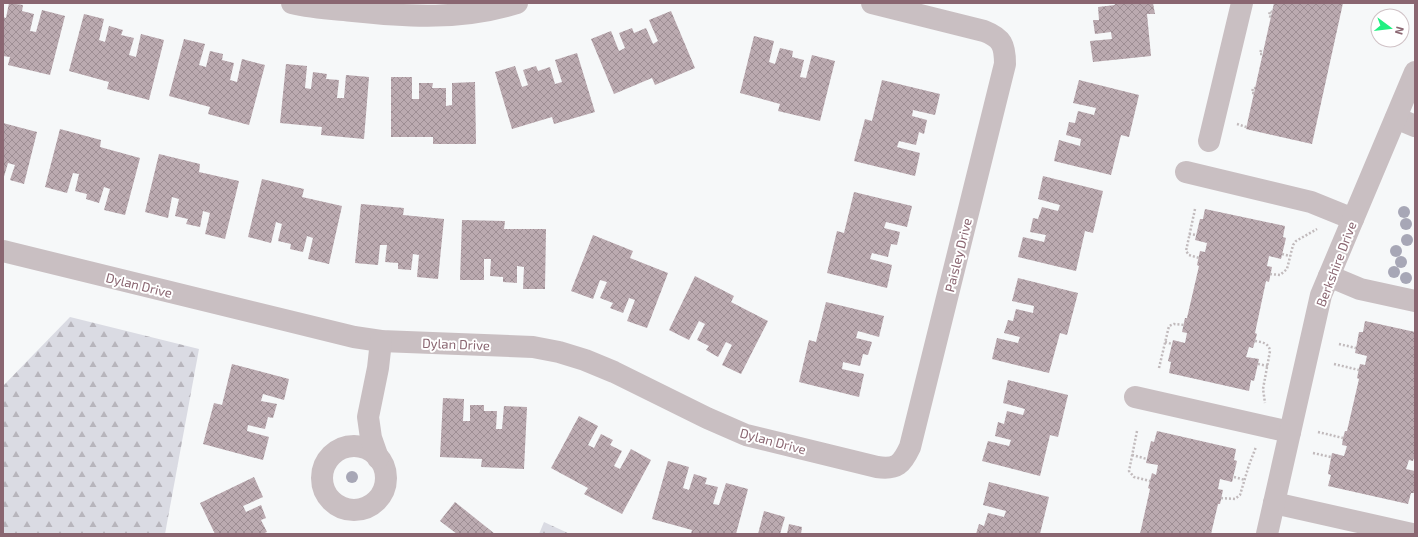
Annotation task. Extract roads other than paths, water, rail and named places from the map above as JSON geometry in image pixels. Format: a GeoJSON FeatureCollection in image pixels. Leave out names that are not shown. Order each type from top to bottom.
{"type":"FeatureCollection","features":[{"type":"Feature","properties":{"kind":"street"},"geometry":{"type":"LineString","coordinates":[[292,3],[372,13],[423,17],[466,14],[518,3]]}},
{"type":"Feature","properties":{"kind":"street","name":"Paisley Drive"},"geometry":{"type":"LineString","coordinates":[[872,3],[984,30],[994,35],[1001,41],[1005,53],[1005,64],[910,447],[898,466]]}},
{"type":"Feature","properties":{"kind":"street"},"geometry":{"type":"LineString","coordinates":[[1210,141],[1242,3]]}},
{"type":"Feature","properties":{"kind":"street","name":"Berkshire Drive"},"geometry":{"type":"LineString","coordinates":[[1267,534],[1321,295],[1353,219],[1406,122],[1415,72]]}},
{"type":"Feature","properties":{"kind":"street"},"geometry":{"type":"LineString","coordinates":[[1186,172],[1311,202],[1353,219]]}},
{"type":"Feature","properties":{"kind":"street","name":"Dylan Drive"},"geometry":{"type":"LineString","coordinates":[[3,251],[354,337],[381,341],[534,347],[559,352],[585,360],[614,372],[707,418],[746,435],[877,467],[888,469],[898,466]]}},
{"type":"Feature","properties":{"kind":"street"},"geometry":{"type":"LineString","coordinates":[[1329,276],[1360,289],[1415,301]]}},
{"type":"Feature","properties":{"kind":"street"},"geometry":{"type":"LineString","coordinates":[[378,458],[371,438],[368,417],[378,368],[381,341]]}},
{"type":"Feature","properties":{"kind":"street"},"geometry":{"type":"LineString","coordinates":[[1135,397],[1290,432]]}},
{"type":"Feature","properties":{"kind":"street"},"geometry":{"type":"LineString","coordinates":[[341,449],[351,446],[361,447],[371,451],[384,467],[386,478],[384,488],[379,497],[362,509],[351,510],[332,502],[322,483],[322,473],[325,463],[332,455],[341,449],[368,417]]}},
{"type":"Feature","properties":{"kind":"street"},"geometry":{"type":"LineString","coordinates":[[1274,503],[1412,534]]}}]}
